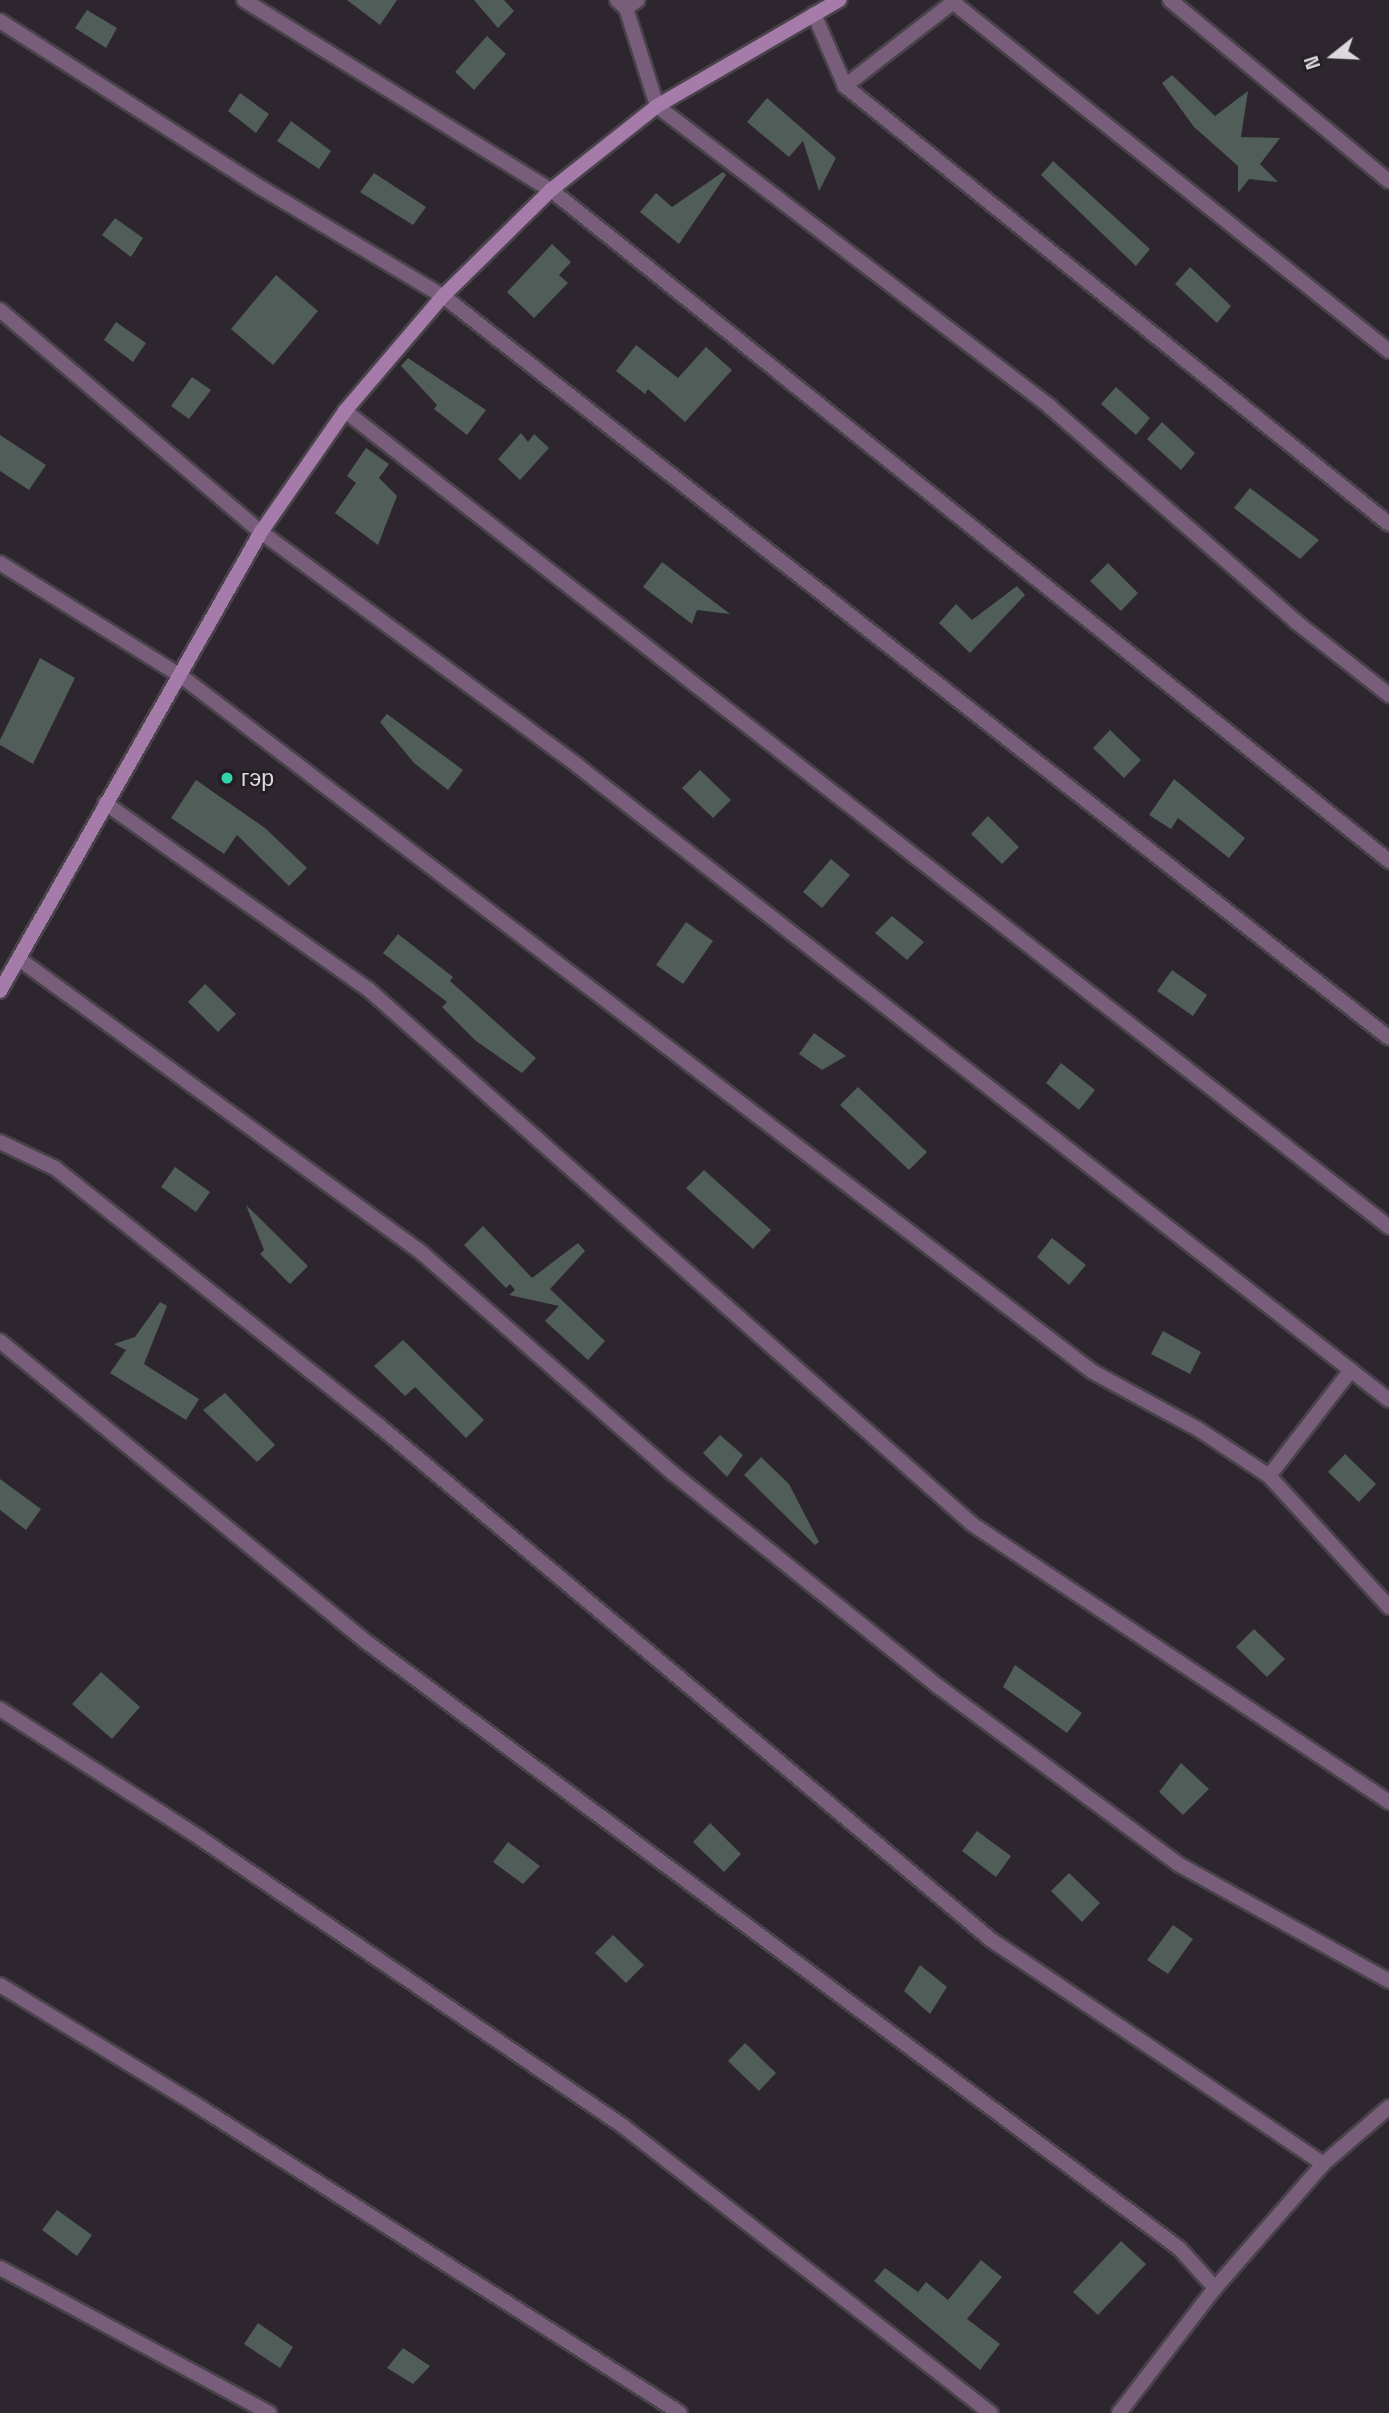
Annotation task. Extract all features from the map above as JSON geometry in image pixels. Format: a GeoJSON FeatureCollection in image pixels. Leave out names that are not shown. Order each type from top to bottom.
{"type":"FeatureCollection","features":[{"type":"Feature","properties":{"kind":"street"},"geometry":{"type":"LineString","coordinates":[[244,0],[551,190],[1389,861]]}},
{"type":"Feature","properties":{"kind":"street"},"geometry":{"type":"LineString","coordinates":[[0,991],[261,531],[345,411],[443,296],[551,190],[657,106],[839,0]]}},
{"type":"Feature","properties":{"kind":"street"},"geometry":{"type":"LineString","coordinates":[[1170,0],[1389,181]]}},
{"type":"Feature","properties":{"kind":"street"},"geometry":{"type":"LineString","coordinates":[[845,86],[955,1],[1389,351]]}},
{"type":"Feature","properties":{"kind":"street"},"geometry":{"type":"LineString","coordinates":[[627,3],[657,106],[1051,407],[1295,621],[1389,695]]}},
{"type":"Feature","properties":{"kind":"street"},"geometry":{"type":"LineString","coordinates":[[814,14],[845,86],[1389,524]]}},
{"type":"Feature","properties":{"kind":"street"},"geometry":{"type":"LineString","coordinates":[[0,21],[260,187],[443,296],[1389,1038]]}},
{"type":"Feature","properties":{"kind":"street"},"geometry":{"type":"LineString","coordinates":[[0,310],[261,531],[578,766],[1389,1400]]}},
{"type":"Feature","properties":{"kind":"street"},"geometry":{"type":"LineString","coordinates":[[345,411],[1389,1227]]}},
{"type":"Feature","properties":{"kind":"street"},"geometry":{"type":"LineString","coordinates":[[0,563],[181,676],[1093,1372],[1198,1429],[1269,1476],[1389,1607]]}},
{"type":"Feature","properties":{"kind":"street"},"geometry":{"type":"LineString","coordinates":[[105,803],[369,989],[972,1524],[1389,1802]]}},
{"type":"Feature","properties":{"kind":"street"},"geometry":{"type":"LineString","coordinates":[[19,959],[422,1253],[674,1475],[972,1711],[1178,1864],[1389,1981]]}},
{"type":"Feature","properties":{"kind":"street"},"geometry":{"type":"LineString","coordinates":[[0,1142],[55,1168],[377,1424],[990,1940],[1323,2164]]}},
{"type":"Feature","properties":{"kind":"street"},"geometry":{"type":"LineString","coordinates":[[0,1341],[368,1643],[1169,2240],[1215,2288]]}},
{"type":"Feature","properties":{"kind":"street"},"geometry":{"type":"LineString","coordinates":[[1269,1476],[1350,1370]]}},
{"type":"Feature","properties":{"kind":"street"},"geometry":{"type":"LineString","coordinates":[[0,1709],[200,1838],[623,2126],[991,2413]]}},
{"type":"Feature","properties":{"kind":"street"},"geometry":{"type":"LineString","coordinates":[[0,1985],[210,2113],[680,2413]]}},
{"type":"Feature","properties":{"kind":"street"},"geometry":{"type":"LineString","coordinates":[[1119,2413],[1215,2288],[1323,2164],[1389,2108]]}},
{"type":"Feature","properties":{"kind":"street"},"geometry":{"type":"LineString","coordinates":[[0,2268],[269,2413]]}},
{"type":"Feature","properties":{"kind":"building"},"geometry":{"type":"Polygon","coordinates":[[[347,0],[397,0],[380,25],[347,0]]]}},
{"type":"Feature","properties":{"kind":"building"},"geometry":{"type":"Polygon","coordinates":[[[474,0],[504,0],[514,11],[498,28],[474,0]]]}},
{"type":"Feature","properties":{"kind":"building"},"geometry":{"type":"Polygon","coordinates":[[[87,10],[117,28],[106,48],[75,28],[87,10]]]}},
{"type":"Feature","properties":{"kind":"building"},"geometry":{"type":"Polygon","coordinates":[[[487,36],[506,54],[474,90],[455,72],[487,36]]]}},
{"type":"Feature","properties":{"kind":"building"},"geometry":{"type":"Polygon","coordinates":[[[1172,75],[1215,116],[1248,91],[1241,137],[1280,138],[1260,164],[1278,182],[1249,179],[1238,193],[1238,166],[1194,127],[1162,83],[1172,75]]]}},
{"type":"Feature","properties":{"kind":"building"},"geometry":{"type":"Polygon","coordinates":[[[240,93],[269,114],[256,133],[228,111],[240,93]]]}},
{"type":"Feature","properties":{"kind":"building"},"geometry":{"type":"Polygon","coordinates":[[[767,98],[836,158],[819,191],[803,141],[789,157],[747,122],[767,98]]]}},
{"type":"Feature","properties":{"kind":"building"},"geometry":{"type":"Polygon","coordinates":[[[291,121],[331,151],[319,169],[277,141],[291,121]]]}},
{"type":"Feature","properties":{"kind":"building"},"geometry":{"type":"Polygon","coordinates":[[[1053,161],[1150,249],[1136,266],[1041,175],[1053,161]]]}},
{"type":"Feature","properties":{"kind":"building"},"geometry":{"type":"Polygon","coordinates":[[[723,172],[726,175],[679,244],[640,212],[656,193],[672,207],[723,172]]]}},
{"type":"Feature","properties":{"kind":"building"},"geometry":{"type":"Polygon","coordinates":[[[374,173],[426,207],[413,225],[360,192],[374,173]]]}},
{"type":"Feature","properties":{"kind":"building"},"geometry":{"type":"Polygon","coordinates":[[[115,218],[143,238],[131,257],[102,235],[115,218]]]}},
{"type":"Feature","properties":{"kind":"building"},"geometry":{"type":"Polygon","coordinates":[[[552,244],[571,262],[559,275],[568,283],[534,318],[507,292],[552,244]]]}},
{"type":"Feature","properties":{"kind":"building"},"geometry":{"type":"Polygon","coordinates":[[[1190,267],[1231,306],[1217,323],[1175,284],[1190,267]]]}},
{"type":"Feature","properties":{"kind":"building"},"geometry":{"type":"Polygon","coordinates":[[[276,275],[318,311],[273,365],[231,329],[276,275]]]}},
{"type":"Feature","properties":{"kind":"building"},"geometry":{"type":"Polygon","coordinates":[[[116,322],[146,343],[133,362],[104,340],[116,322]]]}},
{"type":"Feature","properties":{"kind":"building"},"geometry":{"type":"Polygon","coordinates":[[[636,345],[678,378],[706,347],[732,370],[685,422],[648,389],[645,394],[616,371],[636,345]]]}},
{"type":"Feature","properties":{"kind":"building"},"geometry":{"type":"Polygon","coordinates":[[[408,358],[486,410],[467,435],[434,409],[437,405],[401,366],[408,358]]]}},
{"type":"Feature","properties":{"kind":"building"},"geometry":{"type":"Polygon","coordinates":[[[192,377],[211,390],[189,419],[171,406],[192,377]]]}},
{"type":"Feature","properties":{"kind":"building"},"geometry":{"type":"Polygon","coordinates":[[[1116,387],[1150,418],[1136,435],[1101,404],[1116,387]]]}},
{"type":"Feature","properties":{"kind":"building"},"geometry":{"type":"Polygon","coordinates":[[[1162,422],[1195,453],[1181,470],[1147,439],[1162,422]]]}},
{"type":"Feature","properties":{"kind":"building"},"geometry":{"type":"Polygon","coordinates":[[[521,433],[528,442],[534,434],[549,448],[520,480],[498,459],[521,433]]]}},
{"type":"Feature","properties":{"kind":"building"},"geometry":{"type":"Polygon","coordinates":[[[0,435],[46,465],[29,490],[0,471],[0,435]]]}},
{"type":"Feature","properties":{"kind":"building"},"geometry":{"type":"Polygon","coordinates":[[[366,448],[389,464],[379,478],[397,496],[378,545],[335,513],[356,483],[347,476],[366,448]]]}},
{"type":"Feature","properties":{"kind":"building"},"geometry":{"type":"Polygon","coordinates":[[[1250,488],[1319,540],[1300,559],[1234,508],[1250,488]]]}},
{"type":"Feature","properties":{"kind":"building"},"geometry":{"type":"Polygon","coordinates":[[[662,562],[730,614],[697,610],[692,624],[643,587],[662,562]]]}},
{"type":"Feature","properties":{"kind":"building"},"geometry":{"type":"Polygon","coordinates":[[[1108,563],[1138,593],[1121,611],[1090,581],[1108,563]]]}},
{"type":"Feature","properties":{"kind":"building"},"geometry":{"type":"Polygon","coordinates":[[[1017,586],[1025,595],[970,653],[939,623],[956,604],[972,620],[1017,586]]]}},
{"type":"Feature","properties":{"kind":"building"},"geometry":{"type":"Polygon","coordinates":[[[40,658],[75,678],[33,764],[0,745],[0,740],[40,658]]]}},
{"type":"Feature","properties":{"kind":"building"},"geometry":{"type":"Polygon","coordinates":[[[387,714],[463,770],[448,790],[414,763],[380,722],[387,714]]]}},
{"type":"Feature","properties":{"kind":"building"},"geometry":{"type":"Polygon","coordinates":[[[1110,730],[1141,760],[1124,778],[1093,748],[1110,730]]]}},
{"type":"Feature","properties":{"kind":"building"},"geometry":{"type":"Polygon","coordinates":[[[700,770],[731,800],[713,818],[682,788],[700,770]]]}},
{"type":"Feature","properties":{"kind":"building"},"geometry":{"type":"Polygon","coordinates":[[[1174,779],[1245,838],[1229,858],[1178,818],[1171,829],[1149,815],[1174,779]]]}},
{"type":"Feature","properties":{"kind":"building"},"geometry":{"type":"Polygon","coordinates":[[[196,780],[265,828],[307,868],[289,886],[237,835],[224,854],[171,818],[196,780]]]}},
{"type":"Feature","properties":{"kind":"building"},"geometry":{"type":"Polygon","coordinates":[[[988,816],[1019,847],[1002,864],[971,834],[988,816]]]}},
{"type":"Feature","properties":{"kind":"building"},"geometry":{"type":"Polygon","coordinates":[[[831,859],[850,875],[822,908],[803,892],[831,859]]]}},
{"type":"Feature","properties":{"kind":"building"},"geometry":{"type":"Polygon","coordinates":[[[892,916],[924,942],[907,960],[875,933],[892,916]]]}},
{"type":"Feature","properties":{"kind":"building"},"geometry":{"type":"Polygon","coordinates":[[[686,922],[713,941],[683,984],[656,965],[686,922]]]}},
{"type":"Feature","properties":{"kind":"building"},"geometry":{"type":"Polygon","coordinates":[[[398,934],[453,977],[450,981],[536,1058],[522,1073],[476,1041],[442,1007],[447,1002],[383,953],[398,934]]]}},
{"type":"Feature","properties":{"kind":"building"},"geometry":{"type":"Polygon","coordinates":[[[1172,970],[1207,995],[1193,1016],[1157,991],[1172,970]]]}},
{"type":"Feature","properties":{"kind":"building"},"geometry":{"type":"Polygon","coordinates":[[[205,984],[236,1014],[218,1032],[188,1002],[205,984]]]}},
{"type":"Feature","properties":{"kind":"building"},"geometry":{"type":"Polygon","coordinates":[[[814,1033],[846,1056],[822,1070],[799,1054],[814,1033]]]}},
{"type":"Feature","properties":{"kind":"building"},"geometry":{"type":"Polygon","coordinates":[[[1061,1063],[1095,1090],[1079,1110],[1046,1083],[1061,1063]]]}},
{"type":"Feature","properties":{"kind":"building"},"geometry":{"type":"Polygon","coordinates":[[[858,1087],[927,1152],[909,1170],[840,1105],[858,1087]]]}},
{"type":"Feature","properties":{"kind":"building"},"geometry":{"type":"Polygon","coordinates":[[[175,1167],[210,1192],[196,1212],[161,1187],[175,1167]]]}},
{"type":"Feature","properties":{"kind":"building"},"geometry":{"type":"Polygon","coordinates":[[[704,1170],[771,1230],[753,1249],[686,1188],[704,1170]]]}},
{"type":"Feature","properties":{"kind":"building"},"geometry":{"type":"Polygon","coordinates":[[[246,1205],[308,1266],[290,1284],[260,1254],[264,1250],[246,1205]]]}},
{"type":"Feature","properties":{"kind":"building"},"geometry":{"type":"Polygon","coordinates":[[[483,1226],[532,1278],[578,1243],[585,1251],[550,1289],[605,1341],[588,1360],[545,1321],[559,1306],[509,1295],[515,1290],[510,1284],[506,1288],[464,1245],[483,1226]]]}},
{"type":"Feature","properties":{"kind":"building"},"geometry":{"type":"Polygon","coordinates":[[[1052,1238],[1086,1265],[1069,1285],[1037,1257],[1052,1238]]]}},
{"type":"Feature","properties":{"kind":"building"},"geometry":{"type":"Polygon","coordinates":[[[160,1302],[167,1306],[144,1364],[199,1399],[186,1420],[110,1373],[126,1350],[114,1344],[135,1337],[160,1302]]]}},
{"type":"Feature","properties":{"kind":"building"},"geometry":{"type":"Polygon","coordinates":[[[1163,1331],[1201,1352],[1190,1374],[1151,1354],[1163,1331]]]}},
{"type":"Feature","properties":{"kind":"building"},"geometry":{"type":"Polygon","coordinates":[[[403,1340],[484,1420],[466,1438],[415,1387],[405,1396],[374,1366],[403,1340]]]}},
{"type":"Feature","properties":{"kind":"building"},"geometry":{"type":"Polygon","coordinates":[[[225,1393],[275,1445],[257,1462],[203,1410],[225,1393]]]}},
{"type":"Feature","properties":{"kind":"building"},"geometry":{"type":"Polygon","coordinates":[[[720,1435],[743,1455],[727,1477],[703,1453],[720,1435]]]}},
{"type":"Feature","properties":{"kind":"building"},"geometry":{"type":"Polygon","coordinates":[[[1345,1454],[1376,1484],[1359,1502],[1328,1472],[1345,1454]]]}},
{"type":"Feature","properties":{"kind":"building"},"geometry":{"type":"Polygon","coordinates":[[[761,1457],[789,1484],[819,1542],[815,1545],[744,1475],[761,1457]]]}},
{"type":"Feature","properties":{"kind":"building"},"geometry":{"type":"Polygon","coordinates":[[[0,1479],[41,1509],[26,1530],[0,1510],[0,1479]]]}},
{"type":"Feature","properties":{"kind":"building"},"geometry":{"type":"Polygon","coordinates":[[[1254,1629],[1285,1659],[1267,1677],[1236,1647],[1254,1629]]]}},
{"type":"Feature","properties":{"kind":"building"},"geometry":{"type":"Polygon","coordinates":[[[1015,1665],[1082,1713],[1067,1733],[1003,1687],[1015,1665]]]}},
{"type":"Feature","properties":{"kind":"building"},"geometry":{"type":"Polygon","coordinates":[[[101,1672],[140,1707],[112,1739],[72,1704],[101,1672]]]}},
{"type":"Feature","properties":{"kind":"building"},"geometry":{"type":"Polygon","coordinates":[[[1181,1763],[1209,1789],[1183,1815],[1159,1792],[1181,1763]]]}},
{"type":"Feature","properties":{"kind":"building"},"geometry":{"type":"Polygon","coordinates":[[[710,1823],[741,1854],[724,1872],[693,1842],[710,1823]]]}},
{"type":"Feature","properties":{"kind":"building"},"geometry":{"type":"Polygon","coordinates":[[[977,1831],[1011,1856],[996,1877],[962,1851],[977,1831]]]}},
{"type":"Feature","properties":{"kind":"building"},"geometry":{"type":"Polygon","coordinates":[[[508,1842],[540,1866],[523,1884],[493,1862],[508,1842]]]}},
{"type":"Feature","properties":{"kind":"building"},"geometry":{"type":"Polygon","coordinates":[[[1069,1873],[1100,1903],[1082,1922],[1051,1891],[1069,1873]]]}},
{"type":"Feature","properties":{"kind":"building"},"geometry":{"type":"Polygon","coordinates":[[[1173,1925],[1193,1939],[1168,1974],[1147,1960],[1173,1925]]]}},
{"type":"Feature","properties":{"kind":"building"},"geometry":{"type":"Polygon","coordinates":[[[613,1935],[644,1965],[626,1983],[595,1953],[613,1935]]]}},
{"type":"Feature","properties":{"kind":"building"},"geometry":{"type":"Polygon","coordinates":[[[920,1965],[947,1987],[930,2014],[904,1991],[920,1965]]]}},
{"type":"Feature","properties":{"kind":"building"},"geometry":{"type":"Polygon","coordinates":[[[745,2043],[776,2073],[759,2091],[728,2061],[745,2043]]]}},
{"type":"Feature","properties":{"kind":"building"},"geometry":{"type":"Polygon","coordinates":[[[57,2210],[92,2235],[77,2256],[42,2230],[57,2210]]]}},
{"type":"Feature","properties":{"kind":"building"},"geometry":{"type":"Polygon","coordinates":[[[1121,2241],[1146,2264],[1098,2315],[1073,2292],[1121,2241]]]}},
{"type":"Feature","properties":{"kind":"building"},"geometry":{"type":"Polygon","coordinates":[[[981,2260],[1002,2277],[967,2319],[1000,2344],[980,2370],[874,2281],[885,2268],[918,2292],[926,2282],[948,2300],[981,2260]]]}},
{"type":"Feature","properties":{"kind":"building"},"geometry":{"type":"Polygon","coordinates":[[[258,2323],[293,2347],[280,2368],[244,2344],[258,2323]]]}},
{"type":"Feature","properties":{"kind":"building"},"geometry":{"type":"Polygon","coordinates":[[[403,2348],[430,2366],[413,2384],[387,2368],[403,2348]]]}},
{"type":"Feature","properties":{"kind":"place","name":"гэр"},"geometry":{"type":"Point","coordinates":[227,778]}}]}
